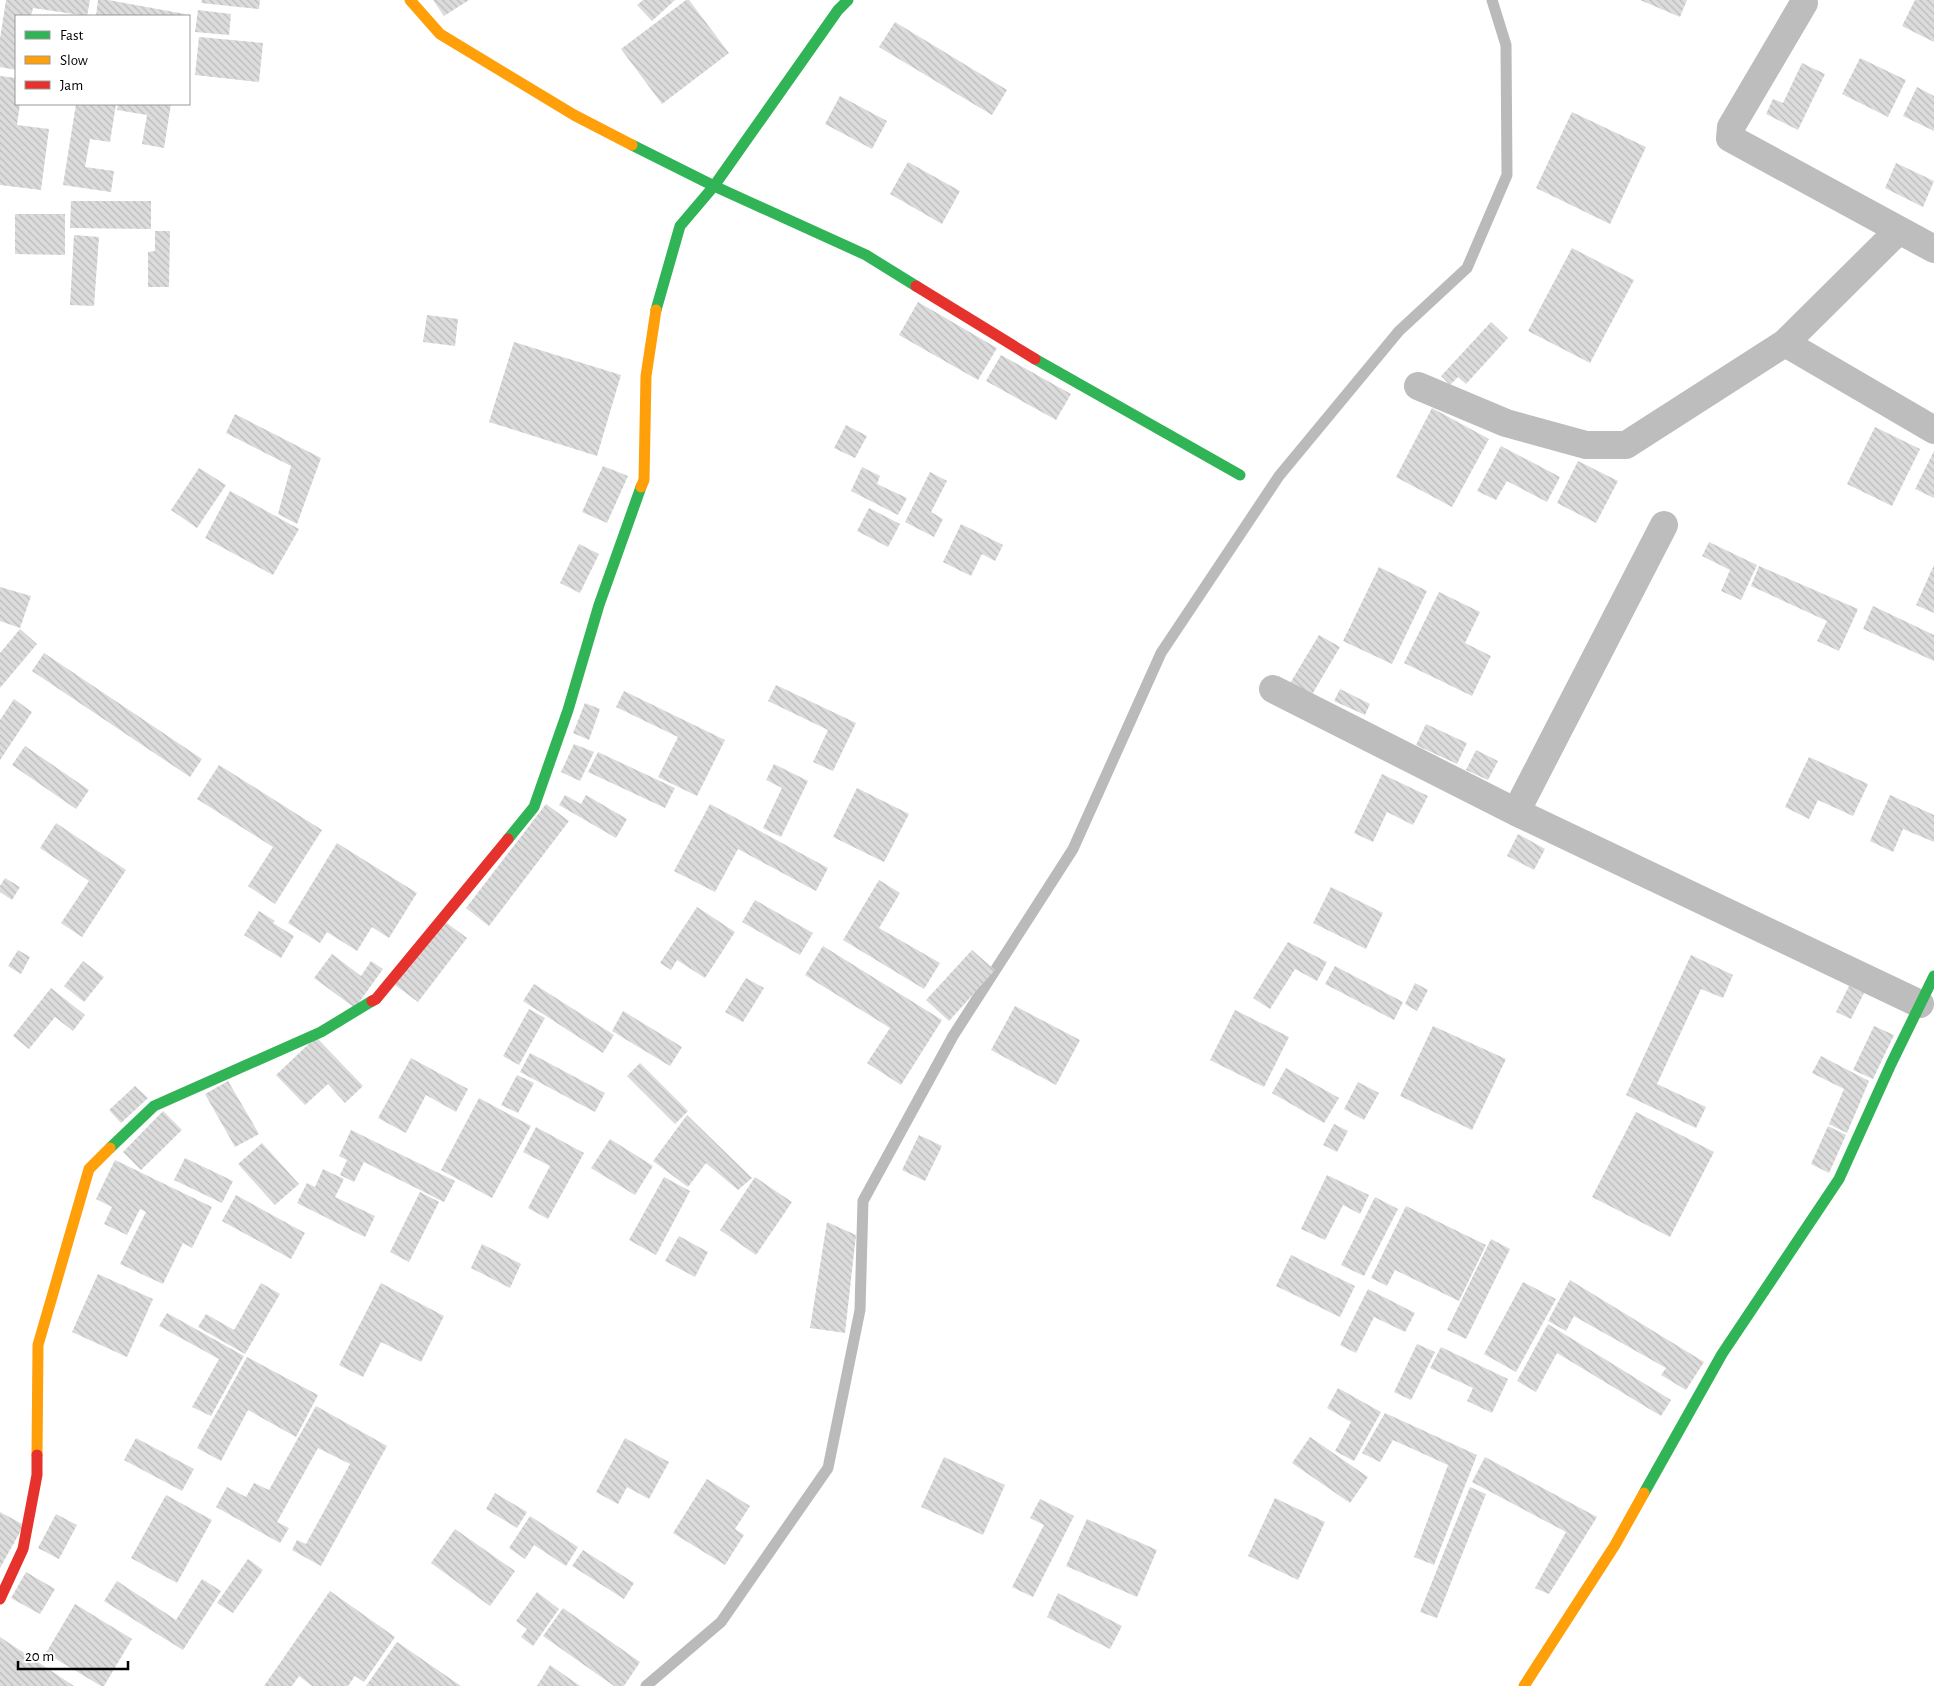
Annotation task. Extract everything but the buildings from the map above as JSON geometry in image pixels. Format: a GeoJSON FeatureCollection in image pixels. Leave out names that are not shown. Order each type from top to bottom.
{"type":"FeatureCollection","features":[{"type":"Feature","properties":{"kind":"street"},"geometry":{"type":"LineString","coordinates":[[410,0],[440,34],[574,115],[714,186],[866,255],[1023,352],[1240,475]]}},
{"type":"Feature","properties":{"kind":"street"},"geometry":{"type":"LineString","coordinates":[[0,1599],[23,1549],[37,1476],[38,1345],[89,1169],[154,1106],[321,1032],[376,999],[534,807],[568,710],[599,605],[644,480],[646,376],[655,312],[680,226],[714,186],[838,10],[848,0]]}},
{"type":"Feature","properties":{"kind":"street"},"geometry":{"type":"LineString","coordinates":[[1804,3],[1731,127],[1730,138],[1934,249]]}},
{"type":"Feature","properties":{"kind":"street"},"geometry":{"type":"LineString","coordinates":[[1418,386],[1506,423],[1586,445],[1626,445],[1785,343],[1899,230]]}},
{"type":"Feature","properties":{"kind":"street"},"geometry":{"type":"LineString","coordinates":[[1785,343],[1934,430]]}},
{"type":"Feature","properties":{"kind":"street"},"geometry":{"type":"LineString","coordinates":[[1516,812],[1664,525]]}},
{"type":"Feature","properties":{"kind":"street"},"geometry":{"type":"LineString","coordinates":[[1273,689],[1516,812],[1920,1004]]}},
{"type":"Feature","properties":{"kind":"street"},"geometry":{"type":"LineString","coordinates":[[1524,1686],[1615,1545],[1722,1354],[1840,1179],[1934,976]]}},
{"type":"Feature","properties":{"kind":"waterway"},"geometry":{"type":"LineString","coordinates":[[646,1686],[721,1622],[828,1468],[860,1310],[863,1201],[953,1036],[1073,849],[1161,653],[1279,476],[1399,331],[1467,268],[1507,175],[1506,45],[1492,0]]}},
{"type":"Feature","properties":{"kind":"traffic: fast"},"geometry":{"type":"LineString","coordinates":[[656,310],[680,226],[714,186],[838,10],[848,0]]}},
{"type":"Feature","properties":{"kind":"traffic: fast"},"geometry":{"type":"LineString","coordinates":[[632,145],[714,186],[866,255],[916,286]]}},
{"type":"Feature","properties":{"kind":"traffic: fast"},"geometry":{"type":"LineString","coordinates":[[1035,359],[1240,475]]}},
{"type":"Feature","properties":{"kind":"traffic: fast"},"geometry":{"type":"LineString","coordinates":[[508,839],[534,807],[568,710],[599,605],[641,487]]}},
{"type":"Feature","properties":{"kind":"traffic: fast"},"geometry":{"type":"LineString","coordinates":[[1644,1493],[1722,1354],[1839,1179],[1891,1064],[1934,976]]}},
{"type":"Feature","properties":{"kind":"traffic: fast"},"geometry":{"type":"LineString","coordinates":[[110,1148],[154,1106],[321,1032],[372,1001]]}},
{"type":"Feature","properties":{"kind":"traffic: slow"},"geometry":{"type":"LineString","coordinates":[[410,0],[440,34],[574,115],[632,145]]}},
{"type":"Feature","properties":{"kind":"traffic: slow"},"geometry":{"type":"LineString","coordinates":[[641,487],[644,480],[646,376],[656,310]]}},
{"type":"Feature","properties":{"kind":"traffic: slow"},"geometry":{"type":"LineString","coordinates":[[37,1455],[38,1345],[89,1169],[110,1148]]}},
{"type":"Feature","properties":{"kind":"traffic: slow"},"geometry":{"type":"LineString","coordinates":[[1524,1686],[1615,1545],[1644,1493]]}},
{"type":"Feature","properties":{"kind":"traffic: jam"},"geometry":{"type":"LineString","coordinates":[[916,286],[1035,359]]}},
{"type":"Feature","properties":{"kind":"traffic: jam"},"geometry":{"type":"LineString","coordinates":[[372,1001],[376,999],[508,839]]}},
{"type":"Feature","properties":{"kind":"traffic: jam"},"geometry":{"type":"LineString","coordinates":[[0,1599],[23,1549],[37,1475],[37,1455]]}}]}
